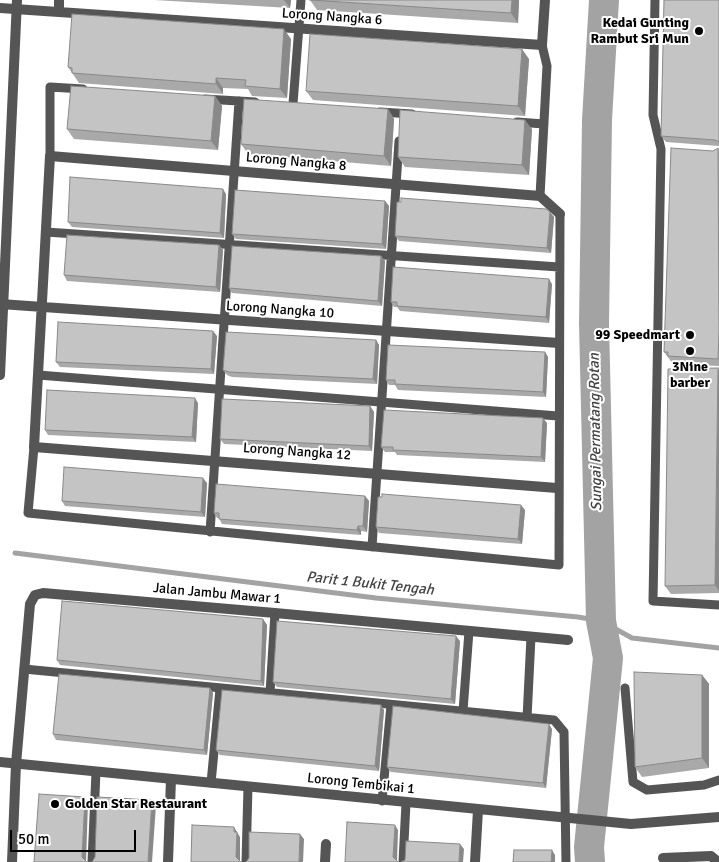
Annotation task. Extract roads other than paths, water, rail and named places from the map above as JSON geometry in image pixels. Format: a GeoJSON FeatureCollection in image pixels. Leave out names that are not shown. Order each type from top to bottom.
{"type":"FeatureCollection","features":[{"type":"Feature","properties":{"kind":"street"},"geometry":{"type":"LineString","coordinates":[[59,0],[59,12]]}},
{"type":"Feature","properties":{"kind":"street"},"geometry":{"type":"LineString","coordinates":[[542,45],[545,0]]}},
{"type":"Feature","properties":{"kind":"street"},"geometry":{"type":"LineString","coordinates":[[0,375],[17,4]]}},
{"type":"Feature","properties":{"kind":"street","name":"Lorong Nangka 6"},"geometry":{"type":"LineString","coordinates":[[0,8],[17,4],[59,12],[542,45]]}},
{"type":"Feature","properties":{"kind":"street"},"geometry":{"type":"LineString","coordinates":[[34,447],[50,156]]}},
{"type":"Feature","properties":{"kind":"street","name":"Lorong Nangka 8"},"geometry":{"type":"LineString","coordinates":[[50,156],[540,196]]}},
{"type":"Feature","properties":{"kind":"street"},"geometry":{"type":"LineString","coordinates":[[540,196],[560,214]]}},
{"type":"Feature","properties":{"kind":"street","name":"Lorong Nangka 10"},"geometry":{"type":"LineString","coordinates":[[2,304],[558,343]]}},
{"type":"Feature","properties":{"kind":"street","name":"Lorong Nangka 12"},"geometry":{"type":"LineString","coordinates":[[34,447],[377,472],[557,488]]}},
{"type":"Feature","properties":{"kind":"street","name":"Jalan Jambu Mawar 1"},"geometry":{"type":"LineString","coordinates":[[12,862],[16,764],[24,670],[30,604],[35,595],[43,593],[568,640]]}},
{"type":"Feature","properties":{"kind":"street","name":"Lorong Tembikai 1"},"geometry":{"type":"LineString","coordinates":[[0,762],[631,824],[719,817]]}},
{"type":"Feature","properties":{"kind":"street"},"geometry":{"type":"LineString","coordinates":[[168,862],[171,779]]}},
{"type":"Feature","properties":{"kind":"street"},"geometry":{"type":"LineString","coordinates":[[475,862],[478,810]]}},
{"type":"Feature","properties":{"kind":"street"},"geometry":{"type":"LineString","coordinates":[[325,862],[326,844]]}},
{"type":"Feature","properties":{"kind":"street"},"geometry":{"type":"LineString","coordinates":[[663,858],[711,856],[718,862]]}},
{"type":"Feature","properties":{"kind":"lane"},"geometry":{"type":"LineString","coordinates":[[301,0],[289,104],[303,105]]}},
{"type":"Feature","properties":{"kind":"lane"},"geometry":{"type":"LineString","coordinates":[[655,0],[653,115],[661,149],[661,370],[653,601],[719,605]]}},
{"type":"Feature","properties":{"kind":"lane"},"geometry":{"type":"LineString","coordinates":[[540,196],[547,66],[542,45]]}},
{"type":"Feature","properties":{"kind":"lane"},"geometry":{"type":"LineString","coordinates":[[50,156],[50,87],[90,90]]}},
{"type":"Feature","properties":{"kind":"lane"},"geometry":{"type":"LineString","coordinates":[[199,98],[266,103]]}},
{"type":"Feature","properties":{"kind":"lane"},"geometry":{"type":"LineString","coordinates":[[210,532],[239,101]]}},
{"type":"Feature","properties":{"kind":"lane"},"geometry":{"type":"LineString","coordinates":[[372,111],[400,122],[420,115]]}},
{"type":"Feature","properties":{"kind":"lane"},"geometry":{"type":"LineString","coordinates":[[506,121],[544,124]]}},
{"type":"Feature","properties":{"kind":"lane"},"geometry":{"type":"LineString","coordinates":[[372,547],[400,122]]}},
{"type":"Feature","properties":{"kind":"lane"},"geometry":{"type":"LineString","coordinates":[[661,149],[670,150]]}},
{"type":"Feature","properties":{"kind":"lane"},"geometry":{"type":"LineString","coordinates":[[34,447],[28,513],[558,565],[560,214]]}},
{"type":"Feature","properties":{"kind":"lane"},"geometry":{"type":"LineString","coordinates":[[46,232],[230,243],[559,267]]}},
{"type":"Feature","properties":{"kind":"lane"},"geometry":{"type":"LineString","coordinates":[[38,375],[558,416]]}},
{"type":"Feature","properties":{"kind":"lane"},"geometry":{"type":"LineString","coordinates":[[270,693],[275,613]]}},
{"type":"Feature","properties":{"kind":"lane"},"geometry":{"type":"LineString","coordinates":[[463,712],[469,631]]}},
{"type":"Feature","properties":{"kind":"lane"},"geometry":{"type":"LineString","coordinates":[[527,718],[531,637]]}},
{"type":"Feature","properties":{"kind":"lane"},"geometry":{"type":"LineString","coordinates":[[24,670],[554,720],[564,732],[570,819],[566,862]]}},
{"type":"Feature","properties":{"kind":"lane"},"geometry":{"type":"LineString","coordinates":[[625,688],[633,782],[647,790],[704,785],[719,780]]}},
{"type":"Feature","properties":{"kind":"lane"},"geometry":{"type":"LineString","coordinates":[[211,783],[220,689]]}},
{"type":"Feature","properties":{"kind":"lane"},"geometry":{"type":"LineString","coordinates":[[382,800],[391,704]]}},
{"type":"Feature","properties":{"kind":"lane"},"geometry":{"type":"LineString","coordinates":[[92,862],[96,772]]}},
{"type":"Feature","properties":{"kind":"lane"},"geometry":{"type":"LineString","coordinates":[[246,862],[248,787]]}},
{"type":"Feature","properties":{"kind":"lane"},"geometry":{"type":"LineString","coordinates":[[403,862],[406,803]]}},
{"type":"Feature","properties":{"kind":"waterway","name":"Sungai Permatang Rotan"},"geometry":{"type":"LineString","coordinates":[[590,862],[589,847],[608,658],[601,621],[594,323],[597,120],[604,0]]}},
{"type":"Feature","properties":{"kind":"waterway","name":"Parit 1 Bukit Tengah"},"geometry":{"type":"LineString","coordinates":[[15,553],[376,598],[578,617],[601,621],[632,638],[719,648]]}},
{"type":"Feature","properties":{"kind":"place","name":"Kedai Gunting Rambut Sri Mun"},"geometry":{"type":"Point","coordinates":[699,31]}},
{"type":"Feature","properties":{"kind":"place","name":"99 Speedmart"},"geometry":{"type":"Point","coordinates":[690,335]}},
{"type":"Feature","properties":{"kind":"place","name":"3Nine barber"},"geometry":{"type":"Point","coordinates":[690,351]}},
{"type":"Feature","properties":{"kind":"place","name":"Golden Star Restaurant"},"geometry":{"type":"Point","coordinates":[55,804]}}]}
